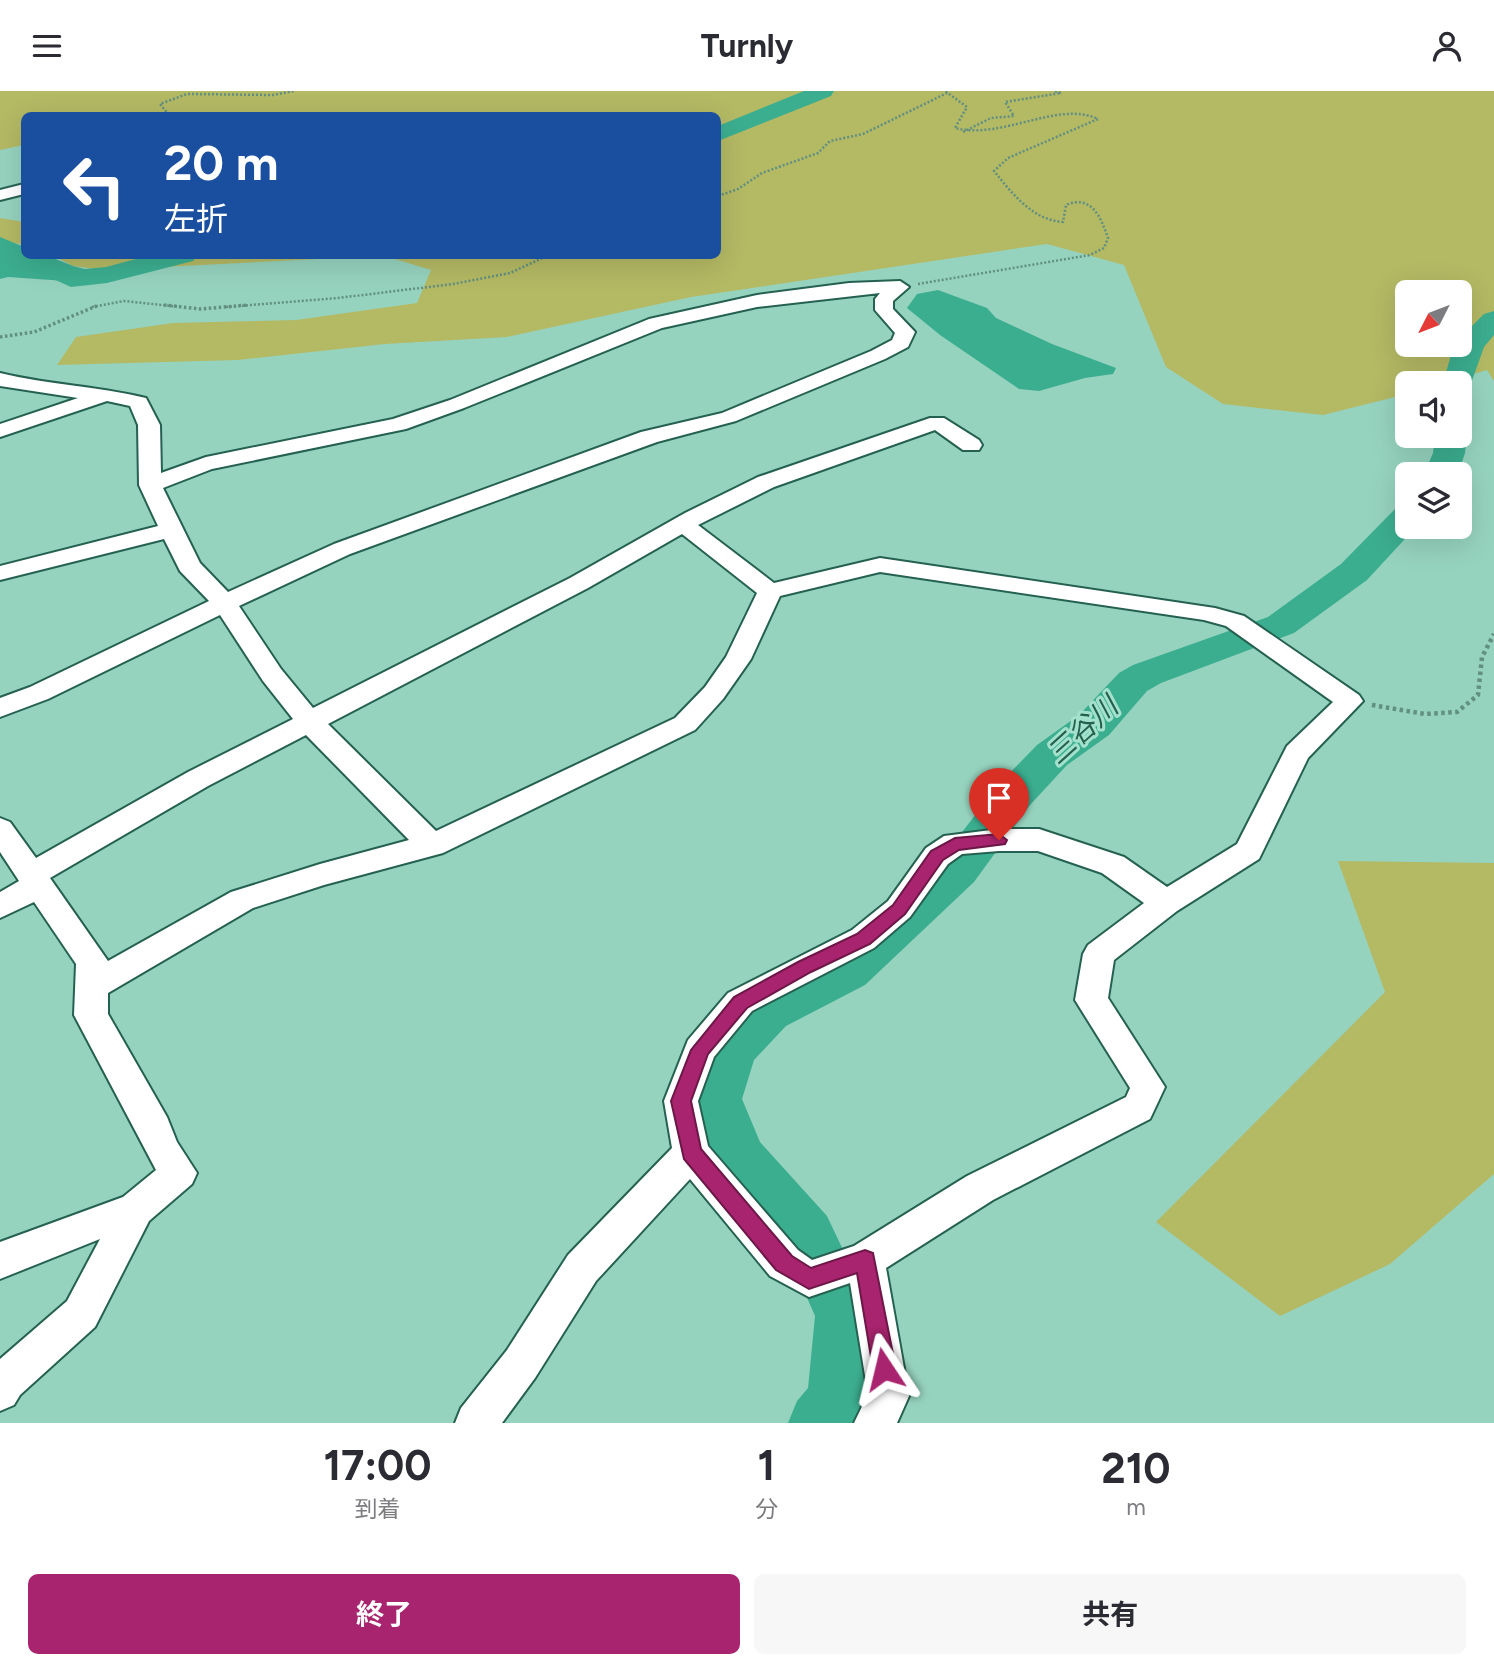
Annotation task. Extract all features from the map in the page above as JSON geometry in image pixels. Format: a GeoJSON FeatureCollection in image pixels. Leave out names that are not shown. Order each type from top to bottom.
{"type":"FeatureCollection","features":[{"type":"Feature","properties":{"kind":"street"},"geometry":{"type":"LineString","coordinates":[[0,195],[21,190]]}},
{"type":"Feature","properties":{"kind":"street"},"geometry":{"type":"LineString","coordinates":[[150,485],[206,464],[398,424],[457,404],[656,323],[757,301],[849,289],[900,287]]}},
{"type":"Feature","properties":{"kind":"street"},"geometry":{"type":"LineString","coordinates":[[0,708],[39,694],[224,603],[342,549],[649,437],[729,417],[878,355],[901,343],[905,332],[884,310],[884,299],[900,287]]}},
{"type":"Feature","properties":{"kind":"street"},"geometry":{"type":"LineString","coordinates":[[0,379],[16,384],[106,395],[139,402],[149,425],[150,485],[189,566],[224,603],[272,675],[308,720],[432,845]]}},
{"type":"Feature","properties":{"kind":"street"},"geometry":{"type":"LineString","coordinates":[[0,431],[106,395]]}},
{"type":"Feature","properties":{"kind":"street"},"geometry":{"type":"LineString","coordinates":[[0,907],[35,880],[198,779],[308,720],[579,583],[683,524],[766,482],[937,422],[971,445]]}},
{"type":"Feature","properties":{"kind":"street"},"geometry":{"type":"LineString","coordinates":[[683,524],[770,591]]}},
{"type":"Feature","properties":{"kind":"street"},"geometry":{"type":"LineString","coordinates":[[0,573],[172,530]]}},
{"type":"Feature","properties":{"kind":"street"},"geometry":{"type":"LineString","coordinates":[[770,591],[880,565],[1206,613],[1236,621],[1350,701],[1297,753],[1248,851],[1166,903],[1099,954],[1091,1000],[1147,1087],[1138,1108],[980,1188],[839,1268],[784,1263],[691,1153],[681,1101],[700,1050],[740,1002],[863,939],[899,909],[937,856],[955,844],[1039,840],[1112,865],[1166,903]]}},
{"type":"Feature","properties":{"kind":"street"},"geometry":{"type":"LineString","coordinates":[[92,986],[242,900],[320,875],[432,845],[685,724],[715,694],[738,659],[770,591]]}},
{"type":"Feature","properties":{"kind":"street"},"geometry":{"type":"LineString","coordinates":[[0,828],[92,962],[91,1015],[154,1128],[162,1150],[179,1173],[136,1209],[33,1246],[0,1261]]}},
{"type":"Feature","properties":{"kind":"street"},"geometry":{"type":"LineString","coordinates":[[476,1423],[521,1364],[582,1268],[691,1153]]}},
{"type":"Feature","properties":{"kind":"street"},"geometry":{"type":"LineString","coordinates":[[0,1391],[6,1381],[81,1314],[136,1209]]}},
{"type":"Feature","properties":{"kind":"street"},"geometry":{"type":"LineString","coordinates":[[839,1268],[889,1396],[875,1423]]}},
{"type":"Feature","properties":{"kind":"path"},"geometry":{"type":"LineString","coordinates":[[167,112],[160,104],[187,94],[273,95],[293,91]]}},
{"type":"Feature","properties":{"kind":"path"},"geometry":{"type":"LineString","coordinates":[[963,132],[991,118],[1014,115],[1005,102],[1061,93],[1054,91]]}},
{"type":"Feature","properties":{"kind":"path"},"geometry":{"type":"LineString","coordinates":[[721,196],[738,189],[762,173],[818,153],[830,141],[863,134],[946,92],[967,107],[955,128],[963,132],[1018,127],[1073,113],[1093,114],[1098,119],[1008,158],[994,171],[1043,219],[1054,223],[1063,222],[1066,205],[1074,200],[1083,200],[1098,213],[1108,238],[1104,249],[1090,255],[900,287]]}},
{"type":"Feature","properties":{"kind":"path"},"geometry":{"type":"LineString","coordinates":[[0,337],[34,332],[94,306],[124,301],[201,309],[352,296],[453,284],[510,273],[540,259]]}},
{"type":"Feature","properties":{"kind":"path"},"geometry":{"type":"LineString","coordinates":[[1350,701],[1425,714],[1457,712],[1478,695],[1482,657],[1494,634]]}},
{"type":"Feature","properties":{"kind":"shaded area"},"geometry":{"type":"Polygon","coordinates":[[[0,91],[1494,91],[1494,381],[1487,370],[1472,374],[1472,371],[1395,371],[1395,397],[1323,415],[1223,404],[1166,367],[1124,265],[1047,244],[691,297],[507,337],[385,344],[238,360],[57,365],[76,337],[173,323],[296,320],[417,303],[431,270],[395,259],[721,259],[721,112],[21,112],[21,146],[0,150],[0,91]]]}},
{"type":"Feature","properties":{"kind":"shaded area"},"geometry":{"type":"Polygon","coordinates":[[[0,218],[21,222],[21,244],[0,240],[0,218]]]}},
{"type":"Feature","properties":{"kind":"shaded area"},"geometry":{"type":"Polygon","coordinates":[[[0,240],[21,246],[21,259],[56,259],[107,275],[80,282],[8,277],[0,279],[0,240]]]}},
{"type":"Feature","properties":{"kind":"shaded area"},"geometry":{"type":"Polygon","coordinates":[[[60,259],[319,259],[103,270],[73,266],[60,259]]]}},
{"type":"Feature","properties":{"kind":"shaded area"},"geometry":{"type":"Polygon","coordinates":[[[938,290],[987,308],[996,318],[1052,344],[1116,368],[1113,374],[1085,378],[1039,391],[1019,389],[940,335],[907,308],[917,294],[938,290]]]}},
{"type":"Feature","properties":{"kind":"shaded area"},"geometry":{"type":"Polygon","coordinates":[[[1338,861],[1494,863],[1494,1174],[1390,1264],[1280,1316],[1156,1222],[1385,992],[1338,861]]]}},
{"type":"Feature","properties":{"kind":"waterway"},"geometry":{"type":"LineString","coordinates":[[721,133],[823,91]]}},
{"type":"Feature","properties":{"kind":"waterway"},"geometry":{"type":"LineString","coordinates":[[0,245],[21,255]]}},
{"type":"Feature","properties":{"kind":"waterway"},"geometry":{"type":"LineString","coordinates":[[29,259],[71,279],[107,275],[169,259]]}},
{"type":"Feature","properties":{"kind":"waterway","name":"三谷川"},"geometry":{"type":"LineString","coordinates":[[1461,371],[1474,340],[1494,320]]}},
{"type":"Feature","properties":{"kind":"waterway","name":"三谷川"},"geometry":{"type":"LineString","coordinates":[[1446,462],[1450,448]]}},
{"type":"Feature","properties":{"kind":"waterway","name":"三谷川"},"geometry":{"type":"LineString","coordinates":[[819,1423],[837,1401],[845,1315],[807,1234],[739,1157],[716,1099],[731,1050],[768,1012],[848,971],[958,870],[1015,794],[1052,755],[1094,725],[1133,682],[1147,674],[1281,625],[1354,572],[1395,529]]}},
{"type":"Feature","properties":{"kind":"route"},"geometry":{"type":"LineString","coordinates":[[884,1369],[865,1260],[809,1279],[784,1263],[691,1153],[681,1101],[700,1050],[740,1002],[863,939],[899,909],[937,856],[955,844],[999,840]]}}]}
